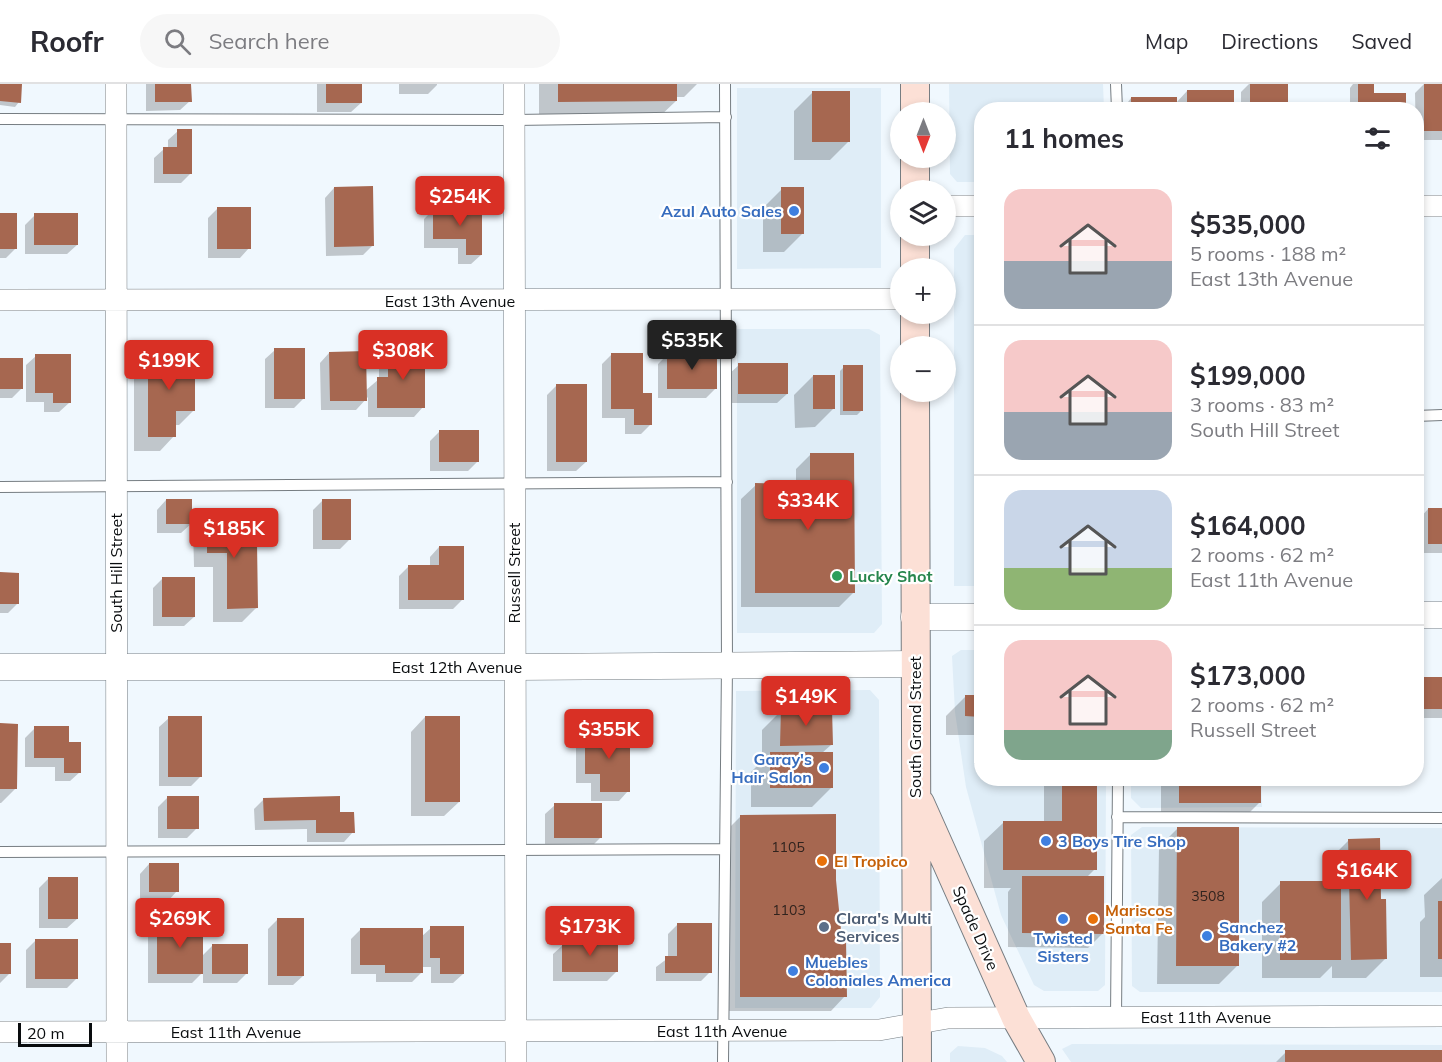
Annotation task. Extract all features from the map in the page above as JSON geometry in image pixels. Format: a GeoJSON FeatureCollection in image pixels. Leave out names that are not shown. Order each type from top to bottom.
{"type":"FeatureCollection","features":[{"type":"Feature","properties":{"kind":"main road"},"geometry":{"type":"LineString","coordinates":[[915,84],[915,102]]}},
{"type":"Feature","properties":{"kind":"main road","name":"South Grand Street"},"geometry":{"type":"LineString","coordinates":[[915,402],[917,1062]]}},
{"type":"Feature","properties":{"kind":"main road","name":"Spade Drive"},"geometry":{"type":"LineString","coordinates":[[915,792],[1016,1018],[1041,1062]]}},
{"type":"Feature","properties":{"kind":"street","name":"South Hill Street"},"geometry":{"type":"LineString","coordinates":[[117,84],[115,300],[117,1062]]}},
{"type":"Feature","properties":{"kind":"street","name":"Russell Street"},"geometry":{"type":"LineString","coordinates":[[514,84],[516,1062]]}},
{"type":"Feature","properties":{"kind":"street"},"geometry":{"type":"LineString","coordinates":[[956,206],[974,206]]}},
{"type":"Feature","properties":{"kind":"street"},"geometry":{"type":"LineString","coordinates":[[1424,206],[1442,206]]}},
{"type":"Feature","properties":{"kind":"street","name":"East 13th Avenue"},"geometry":{"type":"LineString","coordinates":[[0,300],[890,299]]}},
{"type":"Feature","properties":{"kind":"street"},"geometry":{"type":"LineString","coordinates":[[1424,615],[1442,615]]}},
{"type":"Feature","properties":{"kind":"street"},"geometry":{"type":"LineString","coordinates":[[914,617],[974,617]]}},
{"type":"Feature","properties":{"kind":"street","name":"East 12th Avenue"},"geometry":{"type":"LineString","coordinates":[[0,667],[915,664]]}},
{"type":"Feature","properties":{"kind":"street","name":"East 11th Avenue"},"geometry":{"type":"LineString","coordinates":[[0,1032],[879,1030],[948,1018],[1442,1016]]}},
{"type":"Feature","properties":{"kind":"lane"},"geometry":{"type":"LineString","coordinates":[[723,1062],[727,666],[725,84]]}},
{"type":"Feature","properties":{"kind":"lane"},"geometry":{"type":"LineString","coordinates":[[1116,84],[1117,102]]}},
{"type":"Feature","properties":{"kind":"lane"},"geometry":{"type":"LineString","coordinates":[[0,119],[514,120],[726,117]]}},
{"type":"Feature","properties":{"kind":"lane"},"geometry":{"type":"LineString","coordinates":[[1424,416],[1442,416]]}},
{"type":"Feature","properties":{"kind":"lane"},"geometry":{"type":"LineString","coordinates":[[0,487],[727,482]]}},
{"type":"Feature","properties":{"kind":"lane"},"geometry":{"type":"LineString","coordinates":[[1116,1018],[1119,786]]}},
{"type":"Feature","properties":{"kind":"lane"},"geometry":{"type":"LineString","coordinates":[[1117,817],[1442,818]]}},
{"type":"Feature","properties":{"kind":"lane"},"geometry":{"type":"LineString","coordinates":[[0,852],[725,849]]}},
{"type":"Feature","properties":{"kind":"shaded area"},"geometry":{"type":"Polygon","coordinates":[[[949,84],[1103,84],[1104,102],[974,102],[974,182],[957,182],[950,174],[950,168],[956,168],[956,102],[949,102],[949,84]]]}},
{"type":"Feature","properties":{"kind":"shaded area"},"geometry":{"type":"Polygon","coordinates":[[[737,88],[881,88],[881,268],[737,269],[737,88]]]}},
{"type":"Feature","properties":{"kind":"shaded area"},"geometry":{"type":"Polygon","coordinates":[[[965,235],[974,235],[974,586],[954,586],[956,258],[954,258],[954,249],[965,235]]]}},
{"type":"Feature","properties":{"kind":"shaded area"},"geometry":{"type":"Polygon","coordinates":[[[737,329],[869,329],[880,335],[882,624],[874,633],[737,633],[737,329]]]}},
{"type":"Feature","properties":{"kind":"shaded area"},"geometry":{"type":"Polygon","coordinates":[[[961,650],[974,650],[974,786],[1106,786],[1105,985],[1098,991],[1044,991],[1034,985],[1001,915],[966,787],[955,712],[952,656],[961,650]]]}},
{"type":"Feature","properties":{"kind":"shaded area"},"geometry":{"type":"Polygon","coordinates":[[[870,690],[879,700],[880,997],[871,1008],[735,1008],[736,691],[870,690]]]}},
{"type":"Feature","properties":{"kind":"shaded area"},"geometry":{"type":"Polygon","coordinates":[[[1131,786],[1261,786],[1262,807],[1141,808],[1131,798],[1131,786]]]}},
{"type":"Feature","properties":{"kind":"shaded area"},"geometry":{"type":"Polygon","coordinates":[[[1142,827],[1442,828],[1442,992],[1140,992],[1132,986],[1131,835],[1142,827]]]}},
{"type":"Feature","properties":{"kind":"shaded area"},"geometry":{"type":"Polygon","coordinates":[[[1072,1044],[1442,1045],[1442,1062],[1071,1062],[1062,1049],[1072,1044]]]}},
{"type":"Feature","properties":{"kind":"shaded area"},"geometry":{"type":"Polygon","coordinates":[[[958,1046],[985,1048],[1002,1056],[1007,1062],[950,1062],[950,1053],[958,1046]]]}},
{"type":"Feature","properties":{"kind":"building"},"geometry":{"type":"Polygon","coordinates":[[[0,84],[22,84],[21,103],[0,101],[0,84]]]}},
{"type":"Feature","properties":{"kind":"building"},"geometry":{"type":"Polygon","coordinates":[[[155,84],[191,84],[192,102],[155,102],[155,84]]]}},
{"type":"Feature","properties":{"kind":"building"},"geometry":{"type":"Polygon","coordinates":[[[326,84],[362,84],[362,103],[326,103],[326,84]]]}},
{"type":"Feature","properties":{"kind":"building"},"geometry":{"type":"Polygon","coordinates":[[[558,84],[677,84],[677,101],[558,102],[558,84]]]}},
{"type":"Feature","properties":{"kind":"building"},"geometry":{"type":"Polygon","coordinates":[[[1250,84],[1288,84],[1288,102],[1250,102],[1250,84]]]}},
{"type":"Feature","properties":{"kind":"building"},"geometry":{"type":"Polygon","coordinates":[[[1358,84],[1374,84],[1374,93],[1406,93],[1406,102],[1358,102],[1358,84]]]}},
{"type":"Feature","properties":{"kind":"building"},"geometry":{"type":"Polygon","coordinates":[[[1424,84],[1442,84],[1442,131],[1424,131],[1424,84]]]}},
{"type":"Feature","properties":{"kind":"building"},"geometry":{"type":"Polygon","coordinates":[[[1187,90],[1234,90],[1234,102],[1187,102],[1187,90]]]}},
{"type":"Feature","properties":{"kind":"building"},"geometry":{"type":"Polygon","coordinates":[[[812,91],[850,91],[850,142],[812,142],[812,91]]]}},
{"type":"Feature","properties":{"kind":"building"},"geometry":{"type":"Polygon","coordinates":[[[1131,97],[1177,97],[1177,102],[1131,102],[1131,97]]]}},
{"type":"Feature","properties":{"kind":"building"},"geometry":{"type":"Polygon","coordinates":[[[177,129],[192,129],[192,174],[163,174],[163,147],[177,147],[177,129]]]}},
{"type":"Feature","properties":{"kind":"building"},"geometry":{"type":"Polygon","coordinates":[[[373,186],[374,246],[334,247],[334,187],[373,186]]]}},
{"type":"Feature","properties":{"kind":"building"},"geometry":{"type":"Polygon","coordinates":[[[781,187],[804,187],[804,234],[781,234],[781,187]]]}},
{"type":"Feature","properties":{"kind":"building"},"geometry":{"type":"Polygon","coordinates":[[[217,207],[251,207],[251,249],[217,249],[217,207]]]}},
{"type":"Feature","properties":{"kind":"building"},"geometry":{"type":"Polygon","coordinates":[[[433,208],[482,208],[482,255],[466,255],[466,239],[433,239],[433,208]]]}},
{"type":"Feature","properties":{"kind":"building"},"geometry":{"type":"Polygon","coordinates":[[[0,213],[17,213],[17,249],[0,249],[0,213]]]}},
{"type":"Feature","properties":{"kind":"building"},"geometry":{"type":"Polygon","coordinates":[[[34,213],[78,213],[78,245],[34,245],[34,213]]]}},
{"type":"Feature","properties":{"kind":"building"},"geometry":{"type":"Polygon","coordinates":[[[274,348],[305,348],[305,399],[274,399],[274,348]]]}},
{"type":"Feature","properties":{"kind":"building"},"geometry":{"type":"Polygon","coordinates":[[[366,351],[367,401],[330,401],[329,352],[366,351]]]}},
{"type":"Feature","properties":{"kind":"building"},"geometry":{"type":"Polygon","coordinates":[[[388,351],[425,351],[425,408],[377,408],[377,377],[388,377],[388,351]]]}},
{"type":"Feature","properties":{"kind":"building"},"geometry":{"type":"Polygon","coordinates":[[[611,353],[643,353],[643,393],[652,393],[652,425],[634,425],[634,409],[611,409],[611,353]]]}},
{"type":"Feature","properties":{"kind":"building"},"geometry":{"type":"Polygon","coordinates":[[[667,353],[717,353],[717,389],[667,389],[667,353]]]}},
{"type":"Feature","properties":{"kind":"building"},"geometry":{"type":"Polygon","coordinates":[[[35,354],[71,354],[71,403],[53,403],[53,393],[35,393],[35,354]]]}},
{"type":"Feature","properties":{"kind":"building"},"geometry":{"type":"Polygon","coordinates":[[[148,354],[195,354],[195,411],[176,411],[176,437],[148,437],[148,354]]]}},
{"type":"Feature","properties":{"kind":"building"},"geometry":{"type":"Polygon","coordinates":[[[0,358],[23,358],[23,389],[0,389],[0,358]]]}},
{"type":"Feature","properties":{"kind":"building"},"geometry":{"type":"Polygon","coordinates":[[[738,363],[788,363],[788,394],[738,394],[738,363]]]}},
{"type":"Feature","properties":{"kind":"building"},"geometry":{"type":"Polygon","coordinates":[[[843,365],[863,365],[863,411],[843,411],[843,365]]]}},
{"type":"Feature","properties":{"kind":"building"},"geometry":{"type":"Polygon","coordinates":[[[813,375],[835,375],[835,409],[813,409],[813,375]]]}},
{"type":"Feature","properties":{"kind":"building"},"geometry":{"type":"Polygon","coordinates":[[[556,384],[587,384],[587,462],[556,462],[556,384]]]}},
{"type":"Feature","properties":{"kind":"building"},"geometry":{"type":"Polygon","coordinates":[[[439,430],[479,430],[479,462],[439,462],[439,430]]]}},
{"type":"Feature","properties":{"kind":"building"},"geometry":{"type":"Polygon","coordinates":[[[810,453],[854,453],[855,593],[755,593],[755,483],[810,484],[810,453]]]}},
{"type":"Feature","properties":{"kind":"building"},"geometry":{"type":"Polygon","coordinates":[[[166,499],[192,499],[192,524],[166,524],[166,499]]]}},
{"type":"Feature","properties":{"kind":"building"},"geometry":{"type":"Polygon","coordinates":[[[322,499],[351,499],[351,540],[322,540],[322,499]]]}},
{"type":"Feature","properties":{"kind":"building"},"geometry":{"type":"Polygon","coordinates":[[[1428,508],[1442,508],[1442,544],[1428,544],[1428,508]]]}},
{"type":"Feature","properties":{"kind":"building"},"geometry":{"type":"Polygon","coordinates":[[[207,510],[236,510],[236,543],[257,543],[258,608],[227,609],[227,553],[207,553],[207,510]]]}},
{"type":"Feature","properties":{"kind":"building"},"geometry":{"type":"Polygon","coordinates":[[[439,546],[464,546],[464,600],[408,600],[408,565],[439,565],[439,546]]]}},
{"type":"Feature","properties":{"kind":"building"},"geometry":{"type":"Polygon","coordinates":[[[0,572],[19,573],[19,604],[0,604],[0,572]]]}},
{"type":"Feature","properties":{"kind":"building"},"geometry":{"type":"Polygon","coordinates":[[[162,577],[195,577],[195,617],[162,617],[162,577]]]}},
{"type":"Feature","properties":{"kind":"building"},"geometry":{"type":"Polygon","coordinates":[[[1424,677],[1442,677],[1442,709],[1424,709],[1424,677]]]}},
{"type":"Feature","properties":{"kind":"building"},"geometry":{"type":"Polygon","coordinates":[[[965,695],[974,695],[974,717],[965,716],[965,695]]]}},
{"type":"Feature","properties":{"kind":"building"},"geometry":{"type":"Polygon","coordinates":[[[781,709],[832,709],[833,745],[780,746],[781,709]]]}},
{"type":"Feature","properties":{"kind":"building"},"geometry":{"type":"Polygon","coordinates":[[[168,716],[202,716],[202,777],[168,777],[168,716]]]}},
{"type":"Feature","properties":{"kind":"building"},"geometry":{"type":"Polygon","coordinates":[[[425,716],[460,716],[460,802],[425,802],[425,716]]]}},
{"type":"Feature","properties":{"kind":"building"},"geometry":{"type":"Polygon","coordinates":[[[0,723],[18,724],[17,789],[0,789],[0,723]]]}},
{"type":"Feature","properties":{"kind":"building"},"geometry":{"type":"Polygon","coordinates":[[[34,726],[69,726],[69,742],[81,742],[81,773],[64,773],[64,758],[34,758],[34,726]]]}},
{"type":"Feature","properties":{"kind":"building"},"geometry":{"type":"Polygon","coordinates":[[[585,733],[630,733],[630,792],[600,792],[600,774],[585,774],[585,733]]]}},
{"type":"Feature","properties":{"kind":"building"},"geometry":{"type":"Polygon","coordinates":[[[770,752],[833,752],[833,788],[770,788],[770,752]]]}},
{"type":"Feature","properties":{"kind":"building"},"geometry":{"type":"Polygon","coordinates":[[[1062,786],[1097,786],[1097,870],[1003,870],[1003,821],[1062,821],[1062,786]]]}},
{"type":"Feature","properties":{"kind":"building"},"geometry":{"type":"Polygon","coordinates":[[[1179,786],[1261,786],[1261,803],[1179,803],[1179,786]]]}},
{"type":"Feature","properties":{"kind":"building"},"geometry":{"type":"Polygon","coordinates":[[[167,796],[199,796],[199,829],[167,829],[167,796]]]}},
{"type":"Feature","properties":{"kind":"building"},"geometry":{"type":"Polygon","coordinates":[[[340,796],[340,812],[354,812],[355,833],[316,833],[316,820],[264,821],[263,798],[340,796]]]}},
{"type":"Feature","properties":{"kind":"building"},"geometry":{"type":"Polygon","coordinates":[[[554,803],[602,803],[602,838],[554,838],[554,803]]]}},
{"type":"Feature","properties":{"kind":"building"},"geometry":{"type":"Polygon","coordinates":[[[836,814],[836,880],[842,940],[846,940],[847,997],[740,997],[740,815],[836,814]]]}},
{"type":"Feature","properties":{"kind":"building"},"geometry":{"type":"Polygon","coordinates":[[[1177,827],[1239,827],[1239,966],[1176,966],[1177,827]]]}},
{"type":"Feature","properties":{"kind":"building"},"geometry":{"type":"Polygon","coordinates":[[[1380,838],[1381,899],[1386,899],[1387,959],[1351,960],[1348,839],[1380,838]]]}},
{"type":"Feature","properties":{"kind":"building"},"geometry":{"type":"Polygon","coordinates":[[[149,863],[179,863],[179,892],[149,892],[149,863]]]}},
{"type":"Feature","properties":{"kind":"building"},"geometry":{"type":"Polygon","coordinates":[[[1022,876],[1104,876],[1104,934],[1022,933],[1022,876]]]}},
{"type":"Feature","properties":{"kind":"building"},"geometry":{"type":"Polygon","coordinates":[[[48,877],[78,877],[78,919],[48,919],[48,877]]]}},
{"type":"Feature","properties":{"kind":"building"},"geometry":{"type":"Polygon","coordinates":[[[1280,881],[1341,881],[1341,960],[1280,960],[1280,881]]]}},
{"type":"Feature","properties":{"kind":"building"},"geometry":{"type":"Polygon","coordinates":[[[1438,901],[1442,901],[1442,959],[1438,959],[1438,901]]]}},
{"type":"Feature","properties":{"kind":"building"},"geometry":{"type":"Polygon","coordinates":[[[277,918],[304,918],[304,976],[277,976],[277,918]]]}},
{"type":"Feature","properties":{"kind":"building"},"geometry":{"type":"Polygon","coordinates":[[[677,923],[712,923],[712,973],[665,973],[665,956],[677,956],[677,923]]]}},
{"type":"Feature","properties":{"kind":"building"},"geometry":{"type":"Polygon","coordinates":[[[157,924],[203,924],[203,974],[157,974],[157,924]]]}},
{"type":"Feature","properties":{"kind":"building"},"geometry":{"type":"Polygon","coordinates":[[[430,926],[464,926],[464,974],[440,974],[440,958],[430,958],[430,926]]]}},
{"type":"Feature","properties":{"kind":"building"},"geometry":{"type":"Polygon","coordinates":[[[360,928],[423,928],[423,973],[385,973],[385,965],[360,965],[360,928]]]}},
{"type":"Feature","properties":{"kind":"building"},"geometry":{"type":"Polygon","coordinates":[[[35,939],[78,939],[78,979],[35,979],[35,939]]]}},
{"type":"Feature","properties":{"kind":"building"},"geometry":{"type":"Polygon","coordinates":[[[0,943],[11,943],[11,974],[0,974],[0,943]]]}},
{"type":"Feature","properties":{"kind":"building"},"geometry":{"type":"Polygon","coordinates":[[[562,943],[618,943],[618,972],[562,972],[562,943]]]}},
{"type":"Feature","properties":{"kind":"building"},"geometry":{"type":"Polygon","coordinates":[[[212,944],[248,944],[248,974],[212,974],[212,944]]]}},
{"type":"Feature","properties":{"kind":"building"},"geometry":{"type":"Polygon","coordinates":[[[1285,1050],[1442,1050],[1442,1062],[1285,1062],[1285,1050]]]}},
{"type":"Feature","properties":{"kind":"place","name":"Azul Auto Sales"},"geometry":{"type":"Point","coordinates":[794,211]}},
{"type":"Feature","properties":{"kind":"place","name":"Lucky Shot"},"geometry":{"type":"Point","coordinates":[837,576]}},
{"type":"Feature","properties":{"kind":"place","name":"Garay's Hair Salon"},"geometry":{"type":"Point","coordinates":[824,768]}},
{"type":"Feature","properties":{"kind":"place","name":"3 Boys Tire Shop"},"geometry":{"type":"Point","coordinates":[1046,841]}},
{"type":"Feature","properties":{"kind":"place","name":"El Tropico"},"geometry":{"type":"Point","coordinates":[822,861]}},
{"type":"Feature","properties":{"kind":"place","name":"Twisted Sisters"},"geometry":{"type":"Point","coordinates":[1063,919]}},
{"type":"Feature","properties":{"kind":"place","name":"Mariscos Santa Fe"},"geometry":{"type":"Point","coordinates":[1093,919]}},
{"type":"Feature","properties":{"kind":"place","name":"Clara's Multi Services"},"geometry":{"type":"Point","coordinates":[824,927]}},
{"type":"Feature","properties":{"kind":"place","name":"Sanchez Bakery #2"},"geometry":{"type":"Point","coordinates":[1207,936]}},
{"type":"Feature","properties":{"kind":"place","name":"Muebles Coloniales America"},"geometry":{"type":"Point","coordinates":[793,971]}}]}
